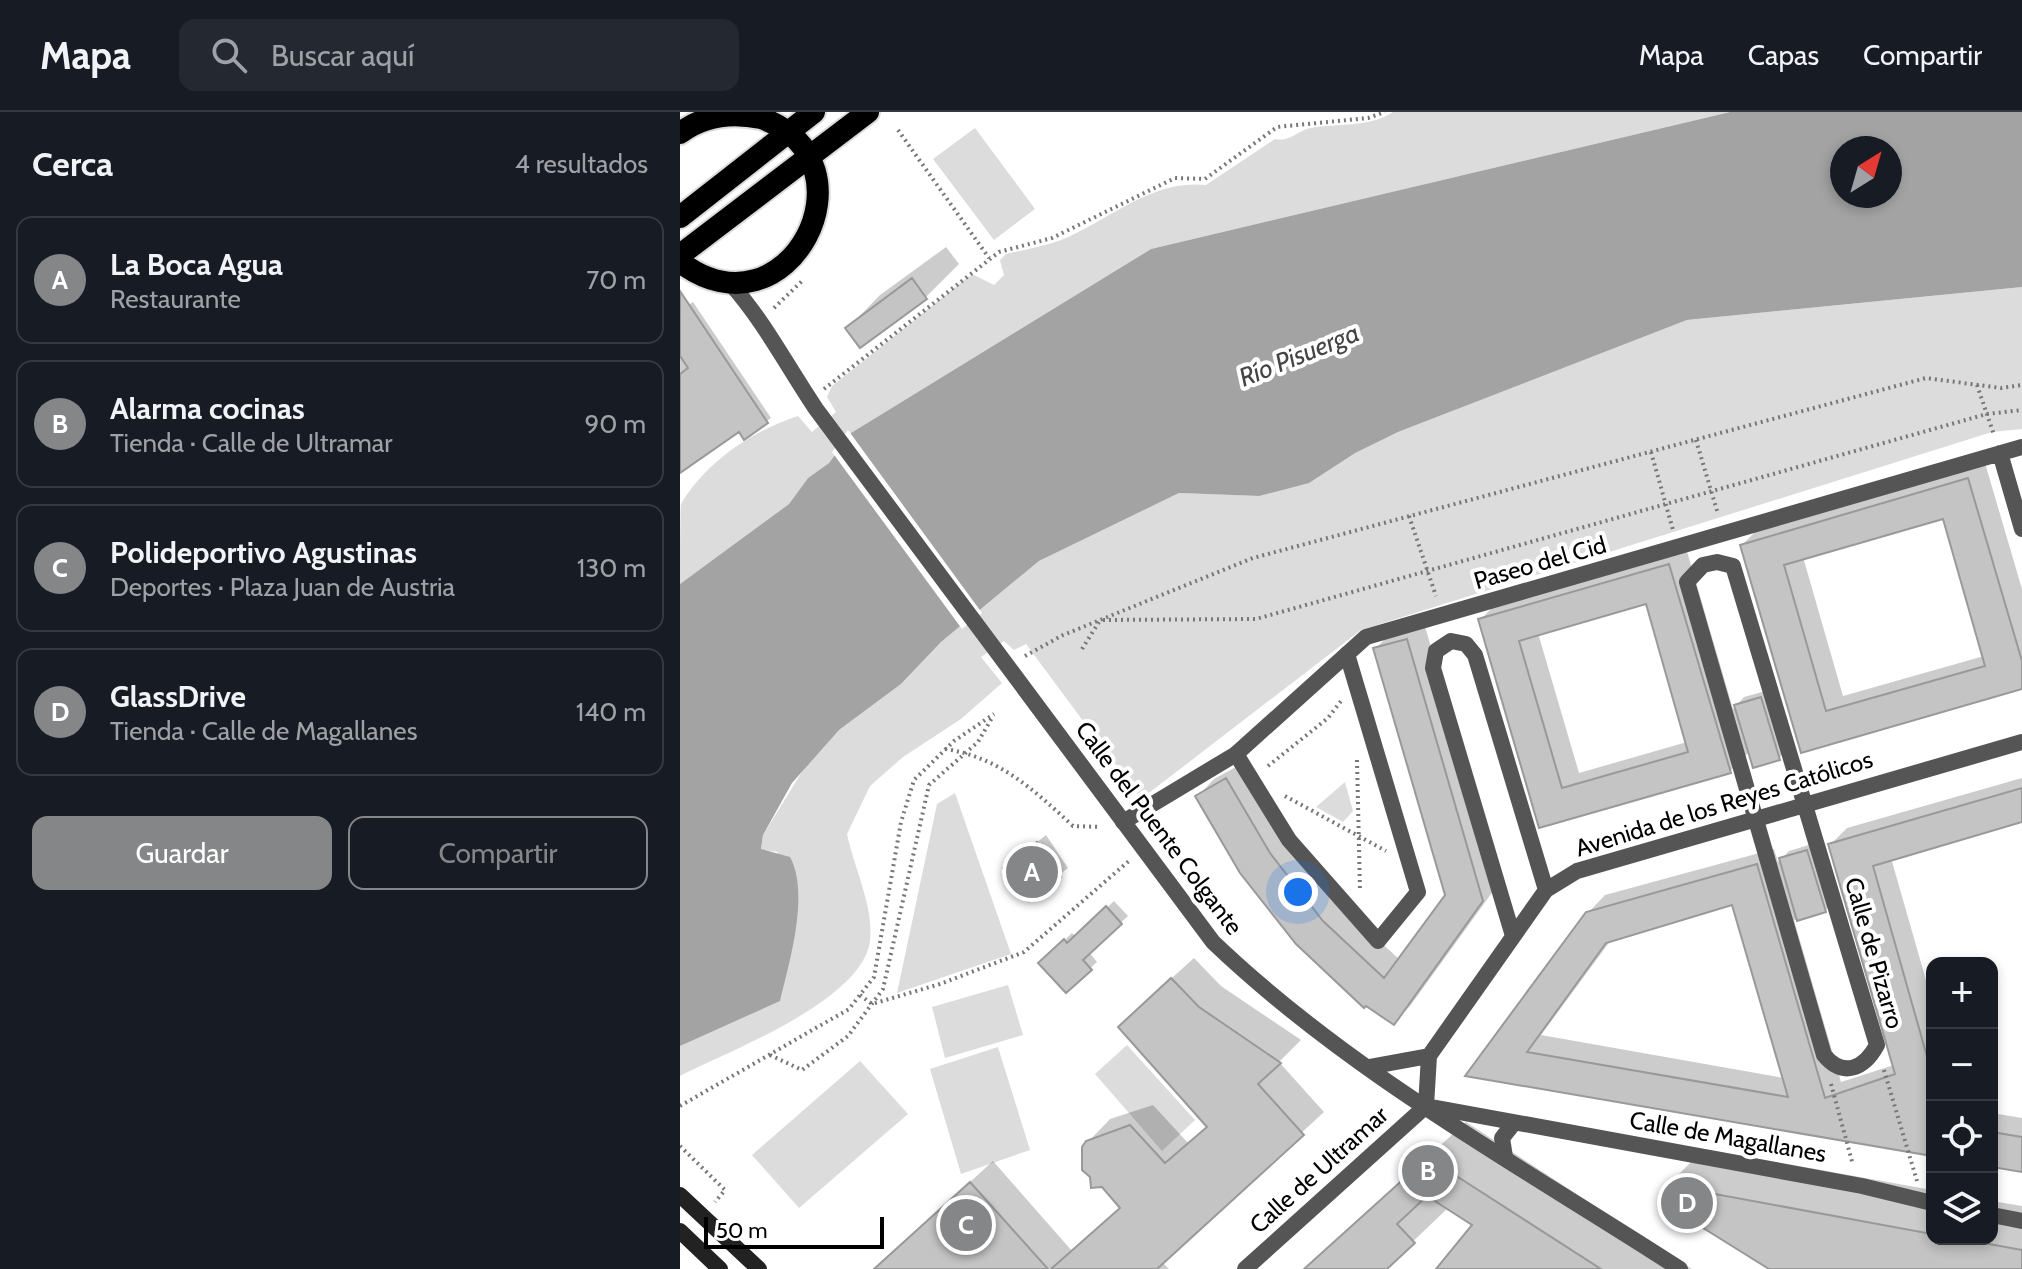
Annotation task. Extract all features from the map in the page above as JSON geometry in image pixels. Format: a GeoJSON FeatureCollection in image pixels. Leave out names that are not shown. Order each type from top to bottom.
{"type":"FeatureCollection","features":[{"type":"Feature","properties":{"kind":"highway"},"geometry":{"type":"LineString","coordinates":[[680,217],[814,112]]}},
{"type":"Feature","properties":{"kind":"highway"},"geometry":{"type":"LineString","coordinates":[[680,255],[868,112]]}},
{"type":"Feature","properties":{"kind":"highway"},"geometry":{"type":"LineString","coordinates":[[680,133],[717,113],[748,113],[787,132],[808,158],[816,179],[818,201],[815,223],[806,243],[792,260],[773,273],[753,281],[730,283],[710,279],[680,262]]}},
{"type":"Feature","properties":{"kind":"main road"},"geometry":{"type":"LineString","coordinates":[[686,1200],[759,1269]]}},
{"type":"Feature","properties":{"kind":"main road"},"geometry":{"type":"LineString","coordinates":[[680,1231],[720,1269]]}},
{"type":"Feature","properties":{"kind":"street","name":"Calle del Puente Colgante"},"geometry":{"type":"LineString","coordinates":[[730,283],[760,317],[777,352],[813,404],[1213,942],[1267,993],[1369,1067],[1680,1269]]}},
{"type":"Feature","properties":{"kind":"street","name":"Paseo del Cid"},"geometry":{"type":"LineString","coordinates":[[1123,822],[1236,754],[1366,637],[2022,447]]}},
{"type":"Feature","properties":{"kind":"street"},"geometry":{"type":"LineString","coordinates":[[2000,453],[2022,529]]}},
{"type":"Feature","properties":{"kind":"street","name":"Calle de Pizarro"},"geometry":{"type":"LineString","coordinates":[[1703,565],[1733,566],[1805,803],[1877,1045],[1863,1066],[1847,1070],[1831,1064],[1824,1055],[1687,582],[1703,565]]}},
{"type":"Feature","properties":{"kind":"street"},"geometry":{"type":"LineString","coordinates":[[1513,936],[1433,668],[1436,651],[1451,641],[1466,644],[1475,655],[1546,890]]}},
{"type":"Feature","properties":{"kind":"street"},"geometry":{"type":"LineString","coordinates":[[1236,754],[1289,840],[1378,941],[1418,892],[1347,654]]}},
{"type":"Feature","properties":{"kind":"street","name":"Avenida de los Reyes Católicos"},"geometry":{"type":"LineString","coordinates":[[1429,1056],[1546,890],[1577,871],[2022,742]]}},
{"type":"Feature","properties":{"kind":"street"},"geometry":{"type":"LineString","coordinates":[[1369,1067],[1429,1056],[1426,1106]]}},
{"type":"Feature","properties":{"kind":"street","name":"Calle de Magallanes"},"geometry":{"type":"LineString","coordinates":[[1426,1106],[1858,1186],[1926,1202]]}},
{"type":"Feature","properties":{"kind":"street","name":"Calle de Ultramar"},"geometry":{"type":"LineString","coordinates":[[1245,1269],[1426,1106]]}},
{"type":"Feature","properties":{"kind":"street"},"geometry":{"type":"LineString","coordinates":[[1505,1157],[1502,1138],[1514,1123]]}},
{"type":"Feature","properties":{"kind":"street"},"geometry":{"type":"LineString","coordinates":[[1998,1216],[2022,1221]]}},
{"type":"Feature","properties":{"kind":"path"},"geometry":{"type":"LineString","coordinates":[[813,404],[989,258],[1052,238],[1175,178],[1205,179],[1277,127],[1368,118],[1385,112]]}},
{"type":"Feature","properties":{"kind":"path"},"geometry":{"type":"LineString","coordinates":[[898,130],[989,258]]}},
{"type":"Feature","properties":{"kind":"path"},"geometry":{"type":"LineString","coordinates":[[1007,666],[1063,635],[1253,558],[1926,378],[2001,388],[2022,385]]}},
{"type":"Feature","properties":{"kind":"path"},"geometry":{"type":"LineString","coordinates":[[1977,385],[2000,453]]}},
{"type":"Feature","properties":{"kind":"path"},"geometry":{"type":"LineString","coordinates":[[1100,620],[1256,619],[1987,414],[2022,410]]}},
{"type":"Feature","properties":{"kind":"path"},"geometry":{"type":"LineString","coordinates":[[1696,440],[1723,533]]}},
{"type":"Feature","properties":{"kind":"path"},"geometry":{"type":"LineString","coordinates":[[1651,452],[1677,547]]}},
{"type":"Feature","properties":{"kind":"path"},"geometry":{"type":"LineString","coordinates":[[1409,516],[1443,616]]}},
{"type":"Feature","properties":{"kind":"path"},"geometry":{"type":"LineString","coordinates":[[1082,649],[1100,620]]}},
{"type":"Feature","properties":{"kind":"path"},"geometry":{"type":"LineString","coordinates":[[1248,776],[1279,760],[1328,718],[1355,682]]}},
{"type":"Feature","properties":{"kind":"path"},"geometry":{"type":"LineString","coordinates":[[680,1106],[849,1009],[874,977],[901,822],[914,780],[945,749],[994,714],[978,742],[929,785],[883,989],[848,1036],[802,1070],[769,1055]]}},
{"type":"Feature","properties":{"kind":"path"},"geometry":{"type":"LineString","coordinates":[[872,1004],[940,984],[1024,952],[1130,861],[1123,822],[1092,829],[1073,826],[1022,780],[994,763],[966,752],[945,749]]}},
{"type":"Feature","properties":{"kind":"path"},"geometry":{"type":"LineString","coordinates":[[1357,759],[1362,924]]}},
{"type":"Feature","properties":{"kind":"path"},"geometry":{"type":"LineString","coordinates":[[1248,776],[1410,863]]}},
{"type":"Feature","properties":{"kind":"path"},"geometry":{"type":"LineString","coordinates":[[860,995],[872,1004]]}},
{"type":"Feature","properties":{"kind":"path"},"geometry":{"type":"LineString","coordinates":[[1877,1045],[1926,1199]]}},
{"type":"Feature","properties":{"kind":"path"},"geometry":{"type":"LineString","coordinates":[[1824,1055],[1858,1186]]}},
{"type":"Feature","properties":{"kind":"path"},"geometry":{"type":"LineString","coordinates":[[680,1146],[725,1190],[715,1202]]}},
{"type":"Feature","properties":{"kind":"shaded area"},"geometry":{"type":"Polygon","coordinates":[[[1393,112],[1730,112],[1151,249],[851,433],[829,463],[808,478],[789,504],[680,584],[681,504],[703,475],[747,439],[781,422],[798,416],[812,432],[836,412],[827,397],[832,386],[968,277],[974,275],[994,285],[1004,275],[1000,260],[1006,254],[1061,240],[1149,194],[1186,185],[1206,185],[1275,139],[1290,138],[1310,128],[1374,121],[1393,112]]]}},
{"type":"Feature","properties":{"kind":"shaded area"},"geometry":{"type":"Polygon","coordinates":[[[975,128],[1035,209],[994,240],[933,159],[975,128]]]}},
{"type":"Feature","properties":{"kind":"shaded area"},"geometry":{"type":"Polygon","coordinates":[[[2022,287],[2022,429],[1992,432],[1361,630],[1141,799],[1026,644],[1014,650],[1004,641],[981,657],[1002,683],[961,719],[903,757],[870,786],[847,834],[869,914],[870,941],[862,963],[844,984],[790,1022],[680,1076],[680,1046],[715,1027],[778,852],[761,850],[763,835],[808,762],[839,730],[901,684],[941,642],[1039,561],[1179,493],[1259,496],[1398,432],[1687,320],[2022,287]]]}},
{"type":"Feature","properties":{"kind":"shaded area"},"geometry":{"type":"Polygon","coordinates":[[[1345,782],[1353,811],[1343,822],[1316,807],[1345,782]]]}},
{"type":"Feature","properties":{"kind":"shaded area"},"geometry":{"type":"Polygon","coordinates":[[[955,793],[1011,954],[897,993],[937,804],[955,793]]]}},
{"type":"Feature","properties":{"kind":"shaded area"},"geometry":{"type":"Polygon","coordinates":[[[1008,985],[1023,1035],[945,1058],[932,1007],[1008,985]]]}},
{"type":"Feature","properties":{"kind":"shaded area"},"geometry":{"type":"Polygon","coordinates":[[[1127,1045],[1195,1120],[1162,1151],[1095,1074],[1127,1045]]]}},
{"type":"Feature","properties":{"kind":"shaded area"},"geometry":{"type":"Polygon","coordinates":[[[998,1047],[1030,1150],[961,1174],[930,1069],[998,1047]]]}},
{"type":"Feature","properties":{"kind":"shaded area"},"geometry":{"type":"Polygon","coordinates":[[[860,1061],[908,1114],[799,1208],[752,1155],[860,1061]]]}},
{"type":"Feature","properties":{"kind":"water","name":"Río Pisuerga"},"geometry":{"type":"Polygon","coordinates":[[[1730,112],[2022,112],[2022,287],[1687,320],[1398,432],[1355,453],[1309,483],[1259,496],[1179,493],[1039,561],[941,642],[901,684],[839,730],[792,783],[763,835],[761,849],[790,857],[796,872],[796,929],[780,1001],[680,1046],[680,584],[789,504],[808,478],[829,463],[851,433],[1151,249],[1730,112]]]}},
{"type":"Feature","properties":{"kind":"pier"},"geometry":{"type":"Polygon","coordinates":[[[848,430],[982,613],[962,629],[832,452],[848,430]]]}},
{"type":"Feature","properties":{"kind":"building"},"geometry":{"type":"Polygon","coordinates":[[[912,278],[927,299],[860,348],[845,328],[912,278]]]}},
{"type":"Feature","properties":{"kind":"building"},"geometry":{"type":"Polygon","coordinates":[[[680,291],[768,423],[744,440],[739,432],[680,473],[680,374],[688,368],[680,356],[680,291]]]}},
{"type":"Feature","properties":{"kind":"building"},"geometry":{"type":"Polygon","coordinates":[[[1968,478],[2022,661],[2022,689],[1801,753],[1740,545],[1968,478]],[[1943,519],[1784,565],[1826,711],[1985,666],[1943,519]]]}},
{"type":"Feature","properties":{"kind":"building"},"geometry":{"type":"Polygon","coordinates":[[[1669,564],[1731,773],[1539,828],[1478,619],[1669,564]],[[1646,604],[1519,641],[1562,788],[1688,752],[1646,604]]]}},
{"type":"Feature","properties":{"kind":"building"},"geometry":{"type":"Polygon","coordinates":[[[1407,639],[1483,901],[1394,1025],[1366,1006],[1364,1008],[1296,944],[1240,873],[1195,796],[1226,778],[1270,853],[1323,921],[1384,978],[1445,895],[1373,648],[1407,639]]]}},
{"type":"Feature","properties":{"kind":"building"},"geometry":{"type":"Polygon","coordinates":[[[1761,697],[1780,760],[1753,768],[1734,705],[1761,697]]]}},
{"type":"Feature","properties":{"kind":"building"},"geometry":{"type":"Polygon","coordinates":[[[2022,788],[2022,822],[1873,866],[1926,1053],[1926,1155],[1465,1076],[1586,912],[1757,864],[1825,1098],[1895,1074],[1828,844],[2022,788]],[[1732,905],[1606,943],[1527,1052],[1788,1097],[1732,905]]]}},
{"type":"Feature","properties":{"kind":"building"},"geometry":{"type":"Polygon","coordinates":[[[1037,842],[1061,877],[1029,901],[1003,868],[1037,842]]]}},
{"type":"Feature","properties":{"kind":"building"},"geometry":{"type":"Polygon","coordinates":[[[1807,850],[1826,912],[1797,921],[1779,858],[1807,850]]]}},
{"type":"Feature","properties":{"kind":"building"},"geometry":{"type":"Polygon","coordinates":[[[1106,906],[1122,924],[1083,960],[1092,970],[1066,993],[1038,963],[1064,939],[1067,943],[1106,906]]]}},
{"type":"Feature","properties":{"kind":"building"},"geometry":{"type":"Polygon","coordinates":[[[1171,978],[1199,1007],[1281,1063],[1258,1084],[1304,1135],[1157,1269],[1051,1269],[1120,1208],[1102,1187],[1091,1188],[1090,1177],[1082,1170],[1082,1147],[1086,1141],[1130,1125],[1165,1163],[1207,1127],[1118,1027],[1171,978]]]}},
{"type":"Feature","properties":{"kind":"building"},"geometry":{"type":"Polygon","coordinates":[[[1998,1133],[2022,1137],[2022,1172],[1998,1168],[1998,1133]]]}},
{"type":"Feature","properties":{"kind":"building"},"geometry":{"type":"Polygon","coordinates":[[[1428,1157],[1601,1269],[1436,1269],[1472,1225],[1427,1196],[1397,1224],[1415,1243],[1387,1269],[1304,1269],[1428,1157]]]}},
{"type":"Feature","properties":{"kind":"building"},"geometry":{"type":"Polygon","coordinates":[[[970,1182],[1048,1269],[874,1269],[970,1182]]]}},
{"type":"Feature","properties":{"kind":"building"},"geometry":{"type":"Polygon","coordinates":[[[1666,1185],[1926,1233],[1926,1245],[1995,1245],[2022,1250],[2022,1269],[1769,1269],[1660,1201],[1666,1185]]]}},
{"type":"Feature","properties":{"kind":"place","name":"La Boca Agua"},"geometry":{"type":"Point","coordinates":[1032,872]}},
{"type":"Feature","properties":{"kind":"place","name":"Alarma cocinas"},"geometry":{"type":"Point","coordinates":[1428,1171]}},
{"type":"Feature","properties":{"kind":"place","name":"GlassDrive"},"geometry":{"type":"Point","coordinates":[1687,1203]}},
{"type":"Feature","properties":{"kind":"place","name":"Polideportivo Agustinas"},"geometry":{"type":"Point","coordinates":[966,1225]}}]}
